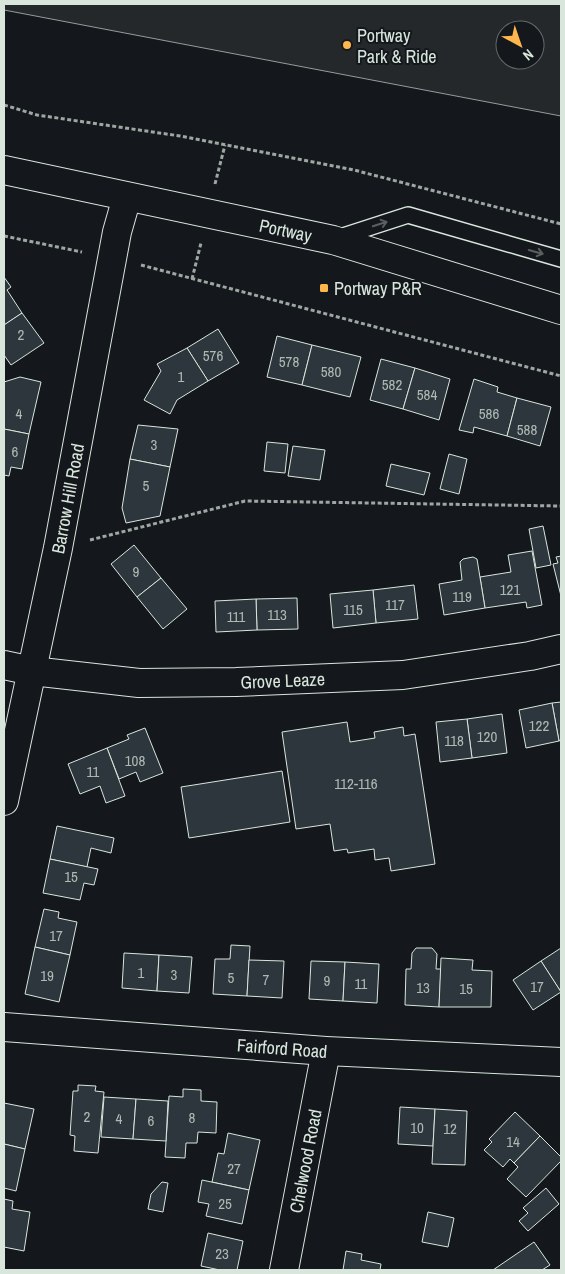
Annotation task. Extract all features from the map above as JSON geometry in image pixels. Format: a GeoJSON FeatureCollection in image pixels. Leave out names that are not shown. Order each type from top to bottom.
{"type":"FeatureCollection","features":[{"type":"Feature","properties":{"kind":"main road","name":"Portway"},"geometry":{"type":"LineString","coordinates":[[4,170],[334,240],[561,310]]}},
{"type":"Feature","properties":{"kind":"main road","name":"Barrow Hill Road"},"geometry":{"type":"LineString","coordinates":[[4,800],[58,548],[112,258],[127,197]]}},
{"type":"Feature","properties":{"kind":"main road","name":"Grove Leaze"},"geometry":{"type":"LineString","coordinates":[[4,665],[32,671],[140,683],[236,682],[403,675],[530,656],[561,649]]}},
{"type":"Feature","properties":{"kind":"main road","name":"Fairford Road"},"geometry":{"type":"LineString","coordinates":[[4,1027],[326,1051],[561,1062]]}},
{"type":"Feature","properties":{"kind":"main road","name":"Chelwood Road"},"geometry":{"type":"LineString","coordinates":[[284,1270],[326,1051]]}},
{"type":"Feature","properties":{"kind":"lane"},"geometry":{"type":"LineString","coordinates":[[334,240],[408,215],[561,259]]}},
{"type":"Feature","properties":{"kind":"path"},"geometry":{"type":"LineString","coordinates":[[4,105],[37,115],[180,136],[354,170],[561,224]]}},
{"type":"Feature","properties":{"kind":"path"},"geometry":{"type":"LineString","coordinates":[[4,236],[112,258],[561,376]]}},
{"type":"Feature","properties":{"kind":"path"},"geometry":{"type":"LineString","coordinates":[[58,548],[245,501],[561,506]]}},
{"type":"Feature","properties":{"kind":"shaded area","name":"Portway Park & Ride"},"geometry":{"type":"Polygon","coordinates":[[[4,4],[561,4],[561,116],[4,10],[4,4]]]}},
{"type":"Feature","properties":{"kind":"building"},"geometry":{"type":"Polygon","coordinates":[[[4,277],[11,287],[7,290],[22,313],[4,325],[4,277]]]}},
{"type":"Feature","properties":{"kind":"building"},"geometry":{"type":"Polygon","coordinates":[[[22,313],[44,343],[11,365],[4,355],[4,325],[22,313]]]}},
{"type":"Feature","properties":{"kind":"building"},"geometry":{"type":"Polygon","coordinates":[[[218,329],[239,363],[208,381],[187,348],[218,329]]]}},
{"type":"Feature","properties":{"kind":"building"},"geometry":{"type":"Polygon","coordinates":[[[277,336],[312,345],[302,385],[267,377],[277,336]]]}},
{"type":"Feature","properties":{"kind":"building"},"geometry":{"type":"Polygon","coordinates":[[[312,345],[361,357],[350,397],[302,385],[312,345]]]}},
{"type":"Feature","properties":{"kind":"building"},"geometry":{"type":"Polygon","coordinates":[[[187,348],[208,381],[177,400],[170,414],[144,400],[161,371],[157,364],[187,348]]]}},
{"type":"Feature","properties":{"kind":"building"},"geometry":{"type":"Polygon","coordinates":[[[381,359],[415,368],[403,409],[370,400],[381,359]]]}},
{"type":"Feature","properties":{"kind":"building"},"geometry":{"type":"Polygon","coordinates":[[[415,368],[450,379],[439,420],[403,409],[415,368]]]}},
{"type":"Feature","properties":{"kind":"building"},"geometry":{"type":"Polygon","coordinates":[[[20,377],[41,382],[29,434],[4,429],[4,382],[20,377]]]}},
{"type":"Feature","properties":{"kind":"building"},"geometry":{"type":"Polygon","coordinates":[[[474,379],[498,387],[497,392],[517,398],[507,436],[474,427],[473,433],[459,430],[474,379]]]}},
{"type":"Feature","properties":{"kind":"building"},"geometry":{"type":"Polygon","coordinates":[[[517,398],[551,407],[540,446],[507,436],[517,398]]]}},
{"type":"Feature","properties":{"kind":"building"},"geometry":{"type":"Polygon","coordinates":[[[138,425],[178,429],[170,467],[130,459],[138,425]]]}},
{"type":"Feature","properties":{"kind":"building"},"geometry":{"type":"Polygon","coordinates":[[[4,429],[29,434],[22,469],[11,467],[9,476],[4,475],[4,429]]]}},
{"type":"Feature","properties":{"kind":"building"},"geometry":{"type":"Polygon","coordinates":[[[267,442],[288,444],[285,473],[264,471],[267,442]]]}},
{"type":"Feature","properties":{"kind":"building"},"geometry":{"type":"Polygon","coordinates":[[[293,446],[325,450],[320,480],[288,476],[293,446]]]}},
{"type":"Feature","properties":{"kind":"building"},"geometry":{"type":"Polygon","coordinates":[[[449,454],[467,459],[459,494],[440,489],[449,454]]]}},
{"type":"Feature","properties":{"kind":"building"},"geometry":{"type":"Polygon","coordinates":[[[130,459],[170,467],[160,516],[126,523],[122,508],[130,459]]]}},
{"type":"Feature","properties":{"kind":"building"},"geometry":{"type":"Polygon","coordinates":[[[391,464],[430,473],[424,495],[386,486],[391,464]]]}},
{"type":"Feature","properties":{"kind":"building"},"geometry":{"type":"Polygon","coordinates":[[[543,526],[551,565],[536,568],[529,529],[543,526]]]}},
{"type":"Feature","properties":{"kind":"building"},"geometry":{"type":"Polygon","coordinates":[[[134,545],[161,578],[137,597],[111,564],[134,545]]]}},
{"type":"Feature","properties":{"kind":"building"},"geometry":{"type":"Polygon","coordinates":[[[532,551],[542,605],[527,608],[526,602],[485,608],[480,577],[511,572],[508,555],[532,551]]]}},
{"type":"Feature","properties":{"kind":"building"},"geometry":{"type":"Polygon","coordinates":[[[561,556],[561,596],[553,564],[558,563],[556,557],[561,556]]]}},
{"type":"Feature","properties":{"kind":"building"},"geometry":{"type":"Polygon","coordinates":[[[473,557],[477,559],[485,608],[444,615],[439,584],[462,580],[460,562],[463,559],[473,557]]]}},
{"type":"Feature","properties":{"kind":"building"},"geometry":{"type":"Polygon","coordinates":[[[161,578],[187,609],[163,629],[137,597],[161,578]]]}},
{"type":"Feature","properties":{"kind":"building"},"geometry":{"type":"Polygon","coordinates":[[[414,585],[418,619],[376,623],[373,590],[414,585]]]}},
{"type":"Feature","properties":{"kind":"building"},"geometry":{"type":"Polygon","coordinates":[[[373,590],[376,623],[333,628],[330,594],[373,590]]]}},
{"type":"Feature","properties":{"kind":"building"},"geometry":{"type":"Polygon","coordinates":[[[297,598],[298,629],[257,630],[256,599],[297,598]]]}},
{"type":"Feature","properties":{"kind":"building"},"geometry":{"type":"Polygon","coordinates":[[[256,599],[257,630],[216,632],[215,601],[256,599]]]}},
{"type":"Feature","properties":{"kind":"building"},"geometry":{"type":"Polygon","coordinates":[[[561,702],[561,740],[559,741],[552,703],[561,702]]]}},
{"type":"Feature","properties":{"kind":"building"},"geometry":{"type":"Polygon","coordinates":[[[552,703],[559,741],[526,748],[519,710],[552,703]]]}},
{"type":"Feature","properties":{"kind":"building"},"geometry":{"type":"Polygon","coordinates":[[[502,714],[507,753],[472,758],[467,719],[502,714]]]}},
{"type":"Feature","properties":{"kind":"building"},"geometry":{"type":"Polygon","coordinates":[[[467,719],[472,758],[440,762],[436,722],[467,719]]]}},
{"type":"Feature","properties":{"kind":"building"},"geometry":{"type":"Polygon","coordinates":[[[347,722],[350,742],[375,738],[374,732],[403,727],[404,736],[415,734],[435,864],[391,871],[389,858],[375,860],[374,849],[348,853],[347,849],[334,851],[330,824],[296,829],[282,732],[347,722]]]}},
{"type":"Feature","properties":{"kind":"building"},"geometry":{"type":"Polygon","coordinates":[[[145,728],[163,773],[140,782],[136,772],[119,779],[107,748],[129,739],[127,735],[145,728]]]}},
{"type":"Feature","properties":{"kind":"building"},"geometry":{"type":"Polygon","coordinates":[[[107,748],[125,796],[106,803],[100,786],[80,794],[68,764],[107,748]]]}},
{"type":"Feature","properties":{"kind":"building"},"geometry":{"type":"Polygon","coordinates":[[[282,771],[290,822],[189,838],[181,787],[282,771]]]}},
{"type":"Feature","properties":{"kind":"building"},"geometry":{"type":"Polygon","coordinates":[[[57,826],[114,838],[111,853],[91,848],[87,867],[50,859],[57,826]]]}},
{"type":"Feature","properties":{"kind":"building"},"geometry":{"type":"Polygon","coordinates":[[[50,859],[98,869],[94,885],[84,883],[80,900],[43,893],[50,859]]]}},
{"type":"Feature","properties":{"kind":"building"},"geometry":{"type":"Polygon","coordinates":[[[44,909],[59,912],[58,918],[77,922],[70,955],[35,947],[44,909]]]}},
{"type":"Feature","properties":{"kind":"building"},"geometry":{"type":"Polygon","coordinates":[[[231,945],[250,946],[247,996],[213,994],[215,959],[230,959],[231,945]]]}},
{"type":"Feature","properties":{"kind":"building"},"geometry":{"type":"Polygon","coordinates":[[[35,947],[70,955],[59,1002],[25,994],[35,947]]]}},
{"type":"Feature","properties":{"kind":"building"},"geometry":{"type":"Polygon","coordinates":[[[416,948],[432,948],[437,954],[436,969],[441,969],[439,1007],[405,1005],[406,969],[411,969],[412,953],[416,948]]]}},
{"type":"Feature","properties":{"kind":"building"},"geometry":{"type":"Polygon","coordinates":[[[561,948],[561,992],[541,961],[561,948]]]}},
{"type":"Feature","properties":{"kind":"building"},"geometry":{"type":"Polygon","coordinates":[[[124,953],[159,955],[157,991],[122,988],[124,953]]]}},
{"type":"Feature","properties":{"kind":"building"},"geometry":{"type":"Polygon","coordinates":[[[159,955],[192,957],[189,993],[157,991],[159,955]]]}},
{"type":"Feature","properties":{"kind":"building"},"geometry":{"type":"Polygon","coordinates":[[[441,958],[473,960],[472,970],[492,971],[491,1007],[439,1007],[441,958]]]}},
{"type":"Feature","properties":{"kind":"building"},"geometry":{"type":"Polygon","coordinates":[[[249,960],[284,961],[282,998],[247,996],[249,960]]]}},
{"type":"Feature","properties":{"kind":"building"},"geometry":{"type":"Polygon","coordinates":[[[311,961],[345,962],[343,1001],[309,999],[311,961]]]}},
{"type":"Feature","properties":{"kind":"building"},"geometry":{"type":"Polygon","coordinates":[[[541,961],[561,992],[533,1010],[513,980],[541,961]]]}},
{"type":"Feature","properties":{"kind":"building"},"geometry":{"type":"Polygon","coordinates":[[[345,962],[379,964],[377,1003],[343,1001],[345,962]]]}},
{"type":"Feature","properties":{"kind":"building"},"geometry":{"type":"Polygon","coordinates":[[[78,1085],[96,1086],[95,1091],[104,1092],[98,1153],[74,1151],[75,1136],[70,1135],[73,1091],[78,1091],[78,1085]]]}},
{"type":"Feature","properties":{"kind":"building"},"geometry":{"type":"Polygon","coordinates":[[[183,1089],[201,1090],[201,1101],[217,1102],[216,1133],[198,1132],[197,1143],[186,1143],[185,1158],[165,1157],[169,1096],[183,1097],[183,1089]]]}},
{"type":"Feature","properties":{"kind":"building"},"geometry":{"type":"Polygon","coordinates":[[[104,1097],[136,1099],[133,1139],[101,1137],[104,1097]]]}},
{"type":"Feature","properties":{"kind":"building"},"geometry":{"type":"Polygon","coordinates":[[[136,1099],[168,1101],[166,1141],[133,1139],[136,1099]]]}},
{"type":"Feature","properties":{"kind":"building"},"geometry":{"type":"Polygon","coordinates":[[[4,1103],[34,1109],[25,1149],[4,1144],[4,1103]]]}},
{"type":"Feature","properties":{"kind":"building"},"geometry":{"type":"Polygon","coordinates":[[[400,1107],[435,1109],[433,1146],[398,1144],[400,1107]]]}},
{"type":"Feature","properties":{"kind":"building"},"geometry":{"type":"Polygon","coordinates":[[[435,1109],[467,1111],[465,1165],[432,1164],[435,1109]]]}},
{"type":"Feature","properties":{"kind":"building"},"geometry":{"type":"Polygon","coordinates":[[[515,1112],[540,1136],[514,1163],[510,1159],[503,1167],[484,1150],[492,1142],[489,1139],[515,1112]]]}},
{"type":"Feature","properties":{"kind":"building"},"geometry":{"type":"Polygon","coordinates":[[[228,1133],[260,1140],[249,1190],[212,1182],[218,1153],[224,1154],[228,1133]]]}},
{"type":"Feature","properties":{"kind":"building"},"geometry":{"type":"Polygon","coordinates":[[[540,1136],[561,1157],[561,1161],[526,1197],[507,1179],[518,1167],[514,1163],[540,1136]]]}},
{"type":"Feature","properties":{"kind":"building"},"geometry":{"type":"Polygon","coordinates":[[[4,1144],[25,1149],[16,1191],[4,1188],[4,1144]]]}},
{"type":"Feature","properties":{"kind":"building"},"geometry":{"type":"Polygon","coordinates":[[[202,1180],[249,1190],[242,1224],[206,1216],[209,1204],[198,1202],[202,1180]]]}},
{"type":"Feature","properties":{"kind":"building"},"geometry":{"type":"Polygon","coordinates":[[[162,1182],[168,1183],[163,1212],[148,1209],[151,1194],[162,1182]]]}},
{"type":"Feature","properties":{"kind":"building"},"geometry":{"type":"Polygon","coordinates":[[[546,1188],[559,1204],[528,1231],[519,1221],[528,1213],[523,1208],[546,1188]]]}},
{"type":"Feature","properties":{"kind":"building"},"geometry":{"type":"Polygon","coordinates":[[[4,1199],[13,1201],[12,1209],[30,1212],[24,1251],[4,1247],[4,1199]]]}},
{"type":"Feature","properties":{"kind":"building"},"geometry":{"type":"Polygon","coordinates":[[[428,1212],[454,1218],[448,1247],[422,1242],[428,1212]]]}},
{"type":"Feature","properties":{"kind":"building"},"geometry":{"type":"Polygon","coordinates":[[[208,1233],[243,1241],[237,1270],[220,1270],[201,1266],[208,1233]]]}},
{"type":"Feature","properties":{"kind":"building"},"geometry":{"type":"Polygon","coordinates":[[[534,1242],[550,1265],[542,1270],[493,1270],[534,1242]]]}},
{"type":"Feature","properties":{"kind":"building"},"geometry":{"type":"Polygon","coordinates":[[[346,1251],[362,1254],[361,1260],[381,1264],[380,1270],[343,1270],[346,1251]]]}},
{"type":"Feature","properties":{"kind":"place","name":"Portway Park & Ride"},"geometry":{"type":"Point","coordinates":[347,45]}},
{"type":"Feature","properties":{"kind":"place","name":"Portway P&R"},"geometry":{"type":"Point","coordinates":[324,288]}}]}
